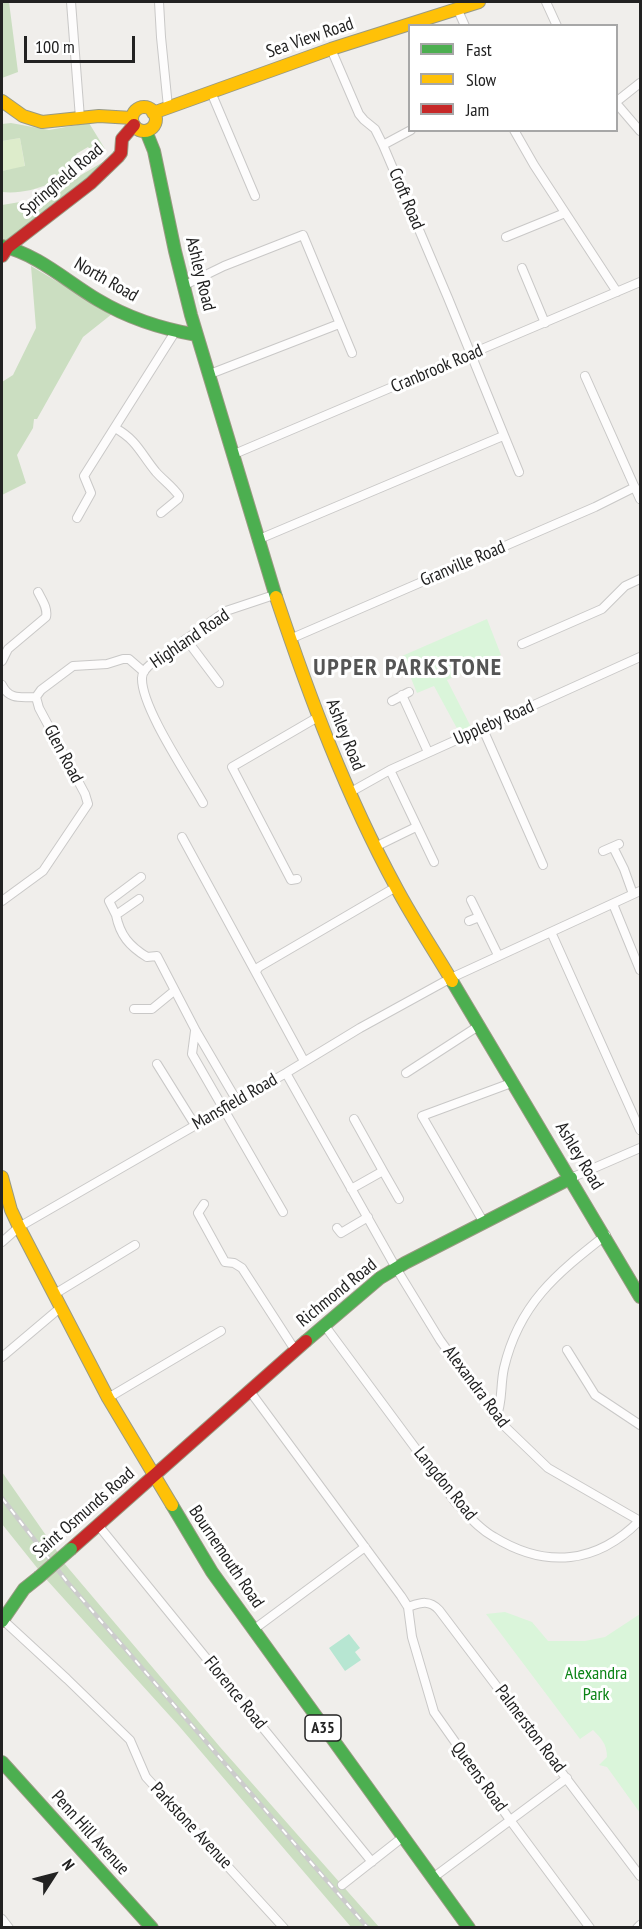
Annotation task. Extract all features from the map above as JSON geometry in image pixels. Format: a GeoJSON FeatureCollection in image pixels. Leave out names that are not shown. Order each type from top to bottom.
{"type":"FeatureCollection","features":[{"type":"Feature","properties":{"kind":"main road","name":"Sea View Road"},"geometry":{"type":"LineString","coordinates":[[153,112],[331,49],[479,2]]}},
{"type":"Feature","properties":{"kind":"main road"},"geometry":{"type":"LineString","coordinates":[[2,101],[22,116],[42,122],[113,116],[133,121],[139,130],[146,131],[154,125],[155,119],[153,112],[147,108],[139,109],[133,121]]}},
{"type":"Feature","properties":{"kind":"main road","name":"Springfield Road"},"geometry":{"type":"LineString","coordinates":[[4,250],[91,183],[122,153],[122,139],[133,121]]}},
{"type":"Feature","properties":{"kind":"main road","name":"Ashley Road"},"geometry":{"type":"LineString","coordinates":[[146,131],[155,155],[183,286],[257,540],[274,595],[318,717],[349,793],[396,887],[639,1289]]}},
{"type":"Feature","properties":{"kind":"main road","name":"North Road"},"geometry":{"type":"LineString","coordinates":[[4,250],[23,251],[45,263],[96,298],[134,318],[175,332],[197,335]]}},
{"type":"Feature","properties":{"kind":"main road","name":"Bournemouth Road"},"geometry":{"type":"LineString","coordinates":[[2,1178],[20,1227],[53,1295],[108,1398],[212,1572],[469,1928]]}},
{"type":"Feature","properties":{"kind":"main road","name":"Richmond Road"},"geometry":{"type":"LineString","coordinates":[[153,1476],[380,1278],[571,1178]]}},
{"type":"Feature","properties":{"kind":"main road","name":"Saint Osmunds Road"},"geometry":{"type":"LineString","coordinates":[[2,1620],[24,1590],[153,1476]]}},
{"type":"Feature","properties":{"kind":"main road","name":"Penn Hill Avenue"},"geometry":{"type":"LineString","coordinates":[[2,1762],[152,1928]]}},
{"type":"Feature","properties":{"kind":"street"},"geometry":{"type":"LineString","coordinates":[[71,2],[80,118]]}},
{"type":"Feature","properties":{"kind":"street"},"geometry":{"type":"LineString","coordinates":[[159,2],[168,107]]}},
{"type":"Feature","properties":{"kind":"street"},"geometry":{"type":"LineString","coordinates":[[546,2],[556,24]]}},
{"type":"Feature","properties":{"kind":"street"},"geometry":{"type":"LineString","coordinates":[[457,8],[464,24]]}},
{"type":"Feature","properties":{"kind":"street","name":"Croft Road"},"geometry":{"type":"LineString","coordinates":[[331,49],[359,114],[375,129],[383,145],[519,472]]}},
{"type":"Feature","properties":{"kind":"street"},"geometry":{"type":"LineString","coordinates":[[618,100],[640,83]]}},
{"type":"Feature","properties":{"kind":"street"},"geometry":{"type":"LineString","coordinates":[[211,92],[255,196]]}},
{"type":"Feature","properties":{"kind":"street"},"geometry":{"type":"LineString","coordinates":[[618,104],[640,131]]}},
{"type":"Feature","properties":{"kind":"street"},"geometry":{"type":"LineString","coordinates":[[383,145],[408,132]]}},
{"type":"Feature","properties":{"kind":"street"},"geometry":{"type":"LineString","coordinates":[[515,132],[534,165],[617,292]]}},
{"type":"Feature","properties":{"kind":"street"},"geometry":{"type":"LineString","coordinates":[[506,237],[566,213]]}},
{"type":"Feature","properties":{"kind":"street"},"geometry":{"type":"LineString","coordinates":[[183,286],[224,266],[303,234],[352,353]]}},
{"type":"Feature","properties":{"kind":"street"},"geometry":{"type":"LineString","coordinates":[[522,268],[545,323]]}},
{"type":"Feature","properties":{"kind":"street","name":"Cranbrook Road"},"geometry":{"type":"LineString","coordinates":[[232,455],[640,282]]}},
{"type":"Feature","properties":{"kind":"street"},"geometry":{"type":"LineString","coordinates":[[210,374],[339,324]]}},
{"type":"Feature","properties":{"kind":"street"},"geometry":{"type":"LineString","coordinates":[[77,518],[91,493],[84,476],[175,332]]}},
{"type":"Feature","properties":{"kind":"street"},"geometry":{"type":"LineString","coordinates":[[585,376],[640,499]]}},
{"type":"Feature","properties":{"kind":"street"},"geometry":{"type":"LineString","coordinates":[[115,428],[137,444],[156,472],[179,495],[178,499],[161,513]]}},
{"type":"Feature","properties":{"kind":"street"},"geometry":{"type":"LineString","coordinates":[[257,540],[503,436]]}},
{"type":"Feature","properties":{"kind":"street","name":"Granville Road"},"geometry":{"type":"LineString","coordinates":[[290,639],[595,507],[635,487]]}},
{"type":"Feature","properties":{"kind":"street"},"geometry":{"type":"LineString","coordinates":[[522,644],[602,609],[625,586],[640,579]]}},
{"type":"Feature","properties":{"kind":"street"},"geometry":{"type":"LineString","coordinates":[[2,661],[8,649],[46,623],[47,613],[38,592]]}},
{"type":"Feature","properties":{"kind":"street","name":"Highland Road"},"geometry":{"type":"LineString","coordinates":[[203,803],[153,717],[142,677],[152,663],[226,611],[274,595]]}},
{"type":"Feature","properties":{"kind":"street"},"geometry":{"type":"LineString","coordinates":[[186,639],[219,683]]}},
{"type":"Feature","properties":{"kind":"street","name":"Uppleby Road"},"geometry":{"type":"LineString","coordinates":[[349,793],[428,752],[640,657]]}},
{"type":"Feature","properties":{"kind":"street"},"geometry":{"type":"LineString","coordinates":[[2,685],[9,695],[16,698],[36,698],[41,690],[73,666],[107,664],[123,658],[129,659],[144,672]]}},
{"type":"Feature","properties":{"kind":"street"},"geometry":{"type":"LineString","coordinates":[[392,701],[406,694],[428,752]]}},
{"type":"Feature","properties":{"kind":"street","name":"Glen Road"},"geometry":{"type":"LineString","coordinates":[[2,901],[43,871],[88,804],[36,698]]}},
{"type":"Feature","properties":{"kind":"street"},"geometry":{"type":"LineString","coordinates":[[292,882],[230,767],[318,717]]}},
{"type":"Feature","properties":{"kind":"street"},"geometry":{"type":"LineString","coordinates":[[483,727],[543,865]]}},
{"type":"Feature","properties":{"kind":"street"},"geometry":{"type":"LineString","coordinates":[[390,770],[434,862]]}},
{"type":"Feature","properties":{"kind":"street"},"geometry":{"type":"LineString","coordinates":[[375,847],[416,827]]}},
{"type":"Feature","properties":{"kind":"street"},"geometry":{"type":"LineString","coordinates":[[182,837],[304,1061]]}},
{"type":"Feature","properties":{"kind":"street"},"geometry":{"type":"LineString","coordinates":[[603,851],[616,846],[624,869],[637,892]]}},
{"type":"Feature","properties":{"kind":"street"},"geometry":{"type":"LineString","coordinates":[[141,877],[109,901],[119,928],[125,940],[147,957],[157,956],[195,1031],[237,1101]]}},
{"type":"Feature","properties":{"kind":"street"},"geometry":{"type":"LineString","coordinates":[[256,971],[259,967],[396,887]]}},
{"type":"Feature","properties":{"kind":"street","name":"Mansfield Road"},"geometry":{"type":"LineString","coordinates":[[2,1242],[20,1227],[360,1028],[451,978],[637,892]]}},
{"type":"Feature","properties":{"kind":"street"},"geometry":{"type":"LineString","coordinates":[[116,915],[139,899]]}},
{"type":"Feature","properties":{"kind":"street"},"geometry":{"type":"LineString","coordinates":[[471,900],[498,955]]}},
{"type":"Feature","properties":{"kind":"street"},"geometry":{"type":"LineString","coordinates":[[613,904],[640,966]]}},
{"type":"Feature","properties":{"kind":"street"},"geometry":{"type":"LineString","coordinates":[[469,921],[479,917]]}},
{"type":"Feature","properties":{"kind":"street"},"geometry":{"type":"LineString","coordinates":[[551,932],[640,1130]]}},
{"type":"Feature","properties":{"kind":"street"},"geometry":{"type":"LineString","coordinates":[[134,1010],[152,1009],[174,991]]}},
{"type":"Feature","properties":{"kind":"street"},"geometry":{"type":"LineString","coordinates":[[405,1073],[480,1026]]}},
{"type":"Feature","properties":{"kind":"street"},"geometry":{"type":"LineString","coordinates":[[195,1031],[192,1054],[283,1212]]}},
{"type":"Feature","properties":{"kind":"street"},"geometry":{"type":"LineString","coordinates":[[157,1064],[195,1125]]}},
{"type":"Feature","properties":{"kind":"street","name":"Alexandra Road"},"geometry":{"type":"LineString","coordinates":[[286,1073],[396,1268],[440,1340],[495,1418],[548,1468],[640,1520]]}},
{"type":"Feature","properties":{"kind":"street"},"geometry":{"type":"LineString","coordinates":[[484,1222],[422,1116],[514,1082]]}},
{"type":"Feature","properties":{"kind":"street"},"geometry":{"type":"LineString","coordinates":[[354,1119],[399,1199]]}},
{"type":"Feature","properties":{"kind":"street"},"geometry":{"type":"LineString","coordinates":[[571,1178],[640,1148]]}},
{"type":"Feature","properties":{"kind":"street"},"geometry":{"type":"LineString","coordinates":[[351,1189],[383,1171]]}},
{"type":"Feature","properties":{"kind":"street"},"geometry":{"type":"LineString","coordinates":[[204,1204],[198,1213],[225,1262],[234,1263],[242,1268],[295,1350]]}},
{"type":"Feature","properties":{"kind":"street"},"geometry":{"type":"LineString","coordinates":[[337,1228],[341,1233],[368,1217]]}},
{"type":"Feature","properties":{"kind":"street"},"geometry":{"type":"LineString","coordinates":[[495,1418],[501,1406],[503,1370],[526,1311],[550,1282],[606,1235]]}},
{"type":"Feature","properties":{"kind":"street"},"geometry":{"type":"LineString","coordinates":[[53,1295],[135,1245]]}},
{"type":"Feature","properties":{"kind":"street"},"geometry":{"type":"LineString","coordinates":[[2,1358],[60,1308]]}},
{"type":"Feature","properties":{"kind":"street","name":"Langdon Road"},"geometry":{"type":"LineString","coordinates":[[325,1326],[456,1503],[492,1537],[516,1549],[540,1557],[576,1557],[607,1546],[632,1529],[640,1520]]}},
{"type":"Feature","properties":{"kind":"street"},"geometry":{"type":"LineString","coordinates":[[108,1398],[221,1331]]}},
{"type":"Feature","properties":{"kind":"street"},"geometry":{"type":"LineString","coordinates":[[567,1350],[595,1395],[640,1425]]}},
{"type":"Feature","properties":{"kind":"street"},"geometry":{"type":"LineString","coordinates":[[249,1390],[408,1607]]}},
{"type":"Feature","properties":{"kind":"street","name":"Florence Road"},"geometry":{"type":"LineString","coordinates":[[98,1525],[372,1862]]}},
{"type":"Feature","properties":{"kind":"street"},"geometry":{"type":"LineString","coordinates":[[254,1630],[365,1547]]}},
{"type":"Feature","properties":{"kind":"street","name":"Palmerston Road"},"geometry":{"type":"LineString","coordinates":[[408,1607],[425,1602],[435,1605],[640,1876]]}},
{"type":"Feature","properties":{"kind":"street","name":"Queens Road"},"geometry":{"type":"LineString","coordinates":[[408,1607],[412,1637],[434,1713],[590,1928]]}},
{"type":"Feature","properties":{"kind":"street","name":"Parkstone Avenue"},"geometry":{"type":"LineString","coordinates":[[2,1620],[130,1740],[146,1777],[279,1926]]}},
{"type":"Feature","properties":{"kind":"street"},"geometry":{"type":"LineString","coordinates":[[434,1878],[567,1778]]}},
{"type":"Feature","properties":{"kind":"street"},"geometry":{"type":"LineString","coordinates":[[342,1885],[403,1837]]}},
{"type":"Feature","properties":{"kind":"street"},"geometry":{"type":"LineString","coordinates":[[2,1919],[9,1928]]}},
{"type":"Feature","properties":{"kind":"green space"},"geometry":{"type":"Polygon","coordinates":[[[2,2],[9,2],[18,72],[2,78],[2,2]]]}},
{"type":"Feature","properties":{"kind":"green space"},"geometry":{"type":"Polygon","coordinates":[[[11,123],[49,130],[89,123],[105,149],[96,156],[88,147],[76,154],[84,165],[44,186],[24,191],[2,192],[2,171],[25,166],[20,138],[2,141],[2,124],[11,123]]]}},
{"type":"Feature","properties":{"kind":"green space"},"geometry":{"type":"Polygon","coordinates":[[[20,138],[25,167],[2,171],[2,141],[20,138]]]}},
{"type":"Feature","properties":{"kind":"green space"},"geometry":{"type":"Polygon","coordinates":[[[108,159],[111,164],[2,246],[2,205],[32,200],[61,187],[108,159]]]}},
{"type":"Feature","properties":{"kind":"green space"},"geometry":{"type":"Polygon","coordinates":[[[31,266],[112,314],[83,337],[37,419],[34,419],[33,428],[17,455],[26,483],[2,495],[2,382],[13,375],[36,328],[31,266]]]}},
{"type":"Feature","properties":{"kind":"green space"},"geometry":{"type":"Polygon","coordinates":[[[487,619],[501,655],[447,680],[471,727],[460,734],[434,686],[417,693],[402,656],[487,619]]]}},
{"type":"Feature","properties":{"kind":"green space"},"geometry":{"type":"Polygon","coordinates":[[[2,1472],[61,1557],[42,1574],[2,1524],[2,1472]]]}},
{"type":"Feature","properties":{"kind":"green space"},"geometry":{"type":"Polygon","coordinates":[[[64,1563],[220,1747],[379,1927],[351,1927],[179,1726],[46,1579],[64,1563]]]}},
{"type":"Feature","properties":{"kind":"green space","name":"Alexandra Park"},"geometry":{"type":"Polygon","coordinates":[[[505,1612],[532,1622],[548,1641],[585,1641],[605,1637],[640,1614],[640,1813],[607,1767],[599,1765],[607,1757],[605,1745],[601,1739],[593,1730],[580,1739],[486,1614],[505,1612]]]}},
{"type":"Feature","properties":{"kind":"green space"},"geometry":{"type":"Polygon","coordinates":[[[349,1634],[360,1648],[355,1652],[361,1660],[345,1671],[329,1648],[349,1634]]]}},
{"type":"Feature","properties":{"kind":"railway"},"geometry":{"type":"LineString","coordinates":[[2,1498],[68,1583],[368,1928]]}},
{"type":"Feature","properties":{"kind":"traffic: fast"},"geometry":{"type":"LineString","coordinates":[[146,131],[154,151],[191,315],[276,597]]}},
{"type":"Feature","properties":{"kind":"traffic: fast"},"geometry":{"type":"LineString","coordinates":[[2,246],[40,262],[98,300],[121,312],[171,330],[197,335]]}},
{"type":"Feature","properties":{"kind":"traffic: fast"},"geometry":{"type":"LineString","coordinates":[[452,981],[640,1297]]}},
{"type":"Feature","properties":{"kind":"traffic: fast"},"geometry":{"type":"LineString","coordinates":[[306,1341],[380,1278],[571,1178]]}},
{"type":"Feature","properties":{"kind":"traffic: fast"},"geometry":{"type":"LineString","coordinates":[[172,1505],[212,1572],[469,1928]]}},
{"type":"Feature","properties":{"kind":"traffic: fast"},"geometry":{"type":"LineString","coordinates":[[39,1577],[71,1549]]}},
{"type":"Feature","properties":{"kind":"traffic: fast"},"geometry":{"type":"LineString","coordinates":[[2,1621],[24,1589],[39,1577]]}},
{"type":"Feature","properties":{"kind":"traffic: fast"},"geometry":{"type":"LineString","coordinates":[[2,1762],[152,1928]]}},
{"type":"Feature","properties":{"kind":"traffic: slow"},"geometry":{"type":"LineString","coordinates":[[410,24],[479,2]]}},
{"type":"Feature","properties":{"kind":"traffic: slow"},"geometry":{"type":"LineString","coordinates":[[153,113],[331,49],[408,25]]}},
{"type":"Feature","properties":{"kind":"traffic: slow"},"geometry":{"type":"LineString","coordinates":[[2,101],[23,116],[42,122],[99,116],[132,118]]}},
{"type":"Feature","properties":{"kind":"traffic: slow"},"geometry":{"type":"LineString","coordinates":[[144,107],[152,111],[156,119],[152,127],[144,131],[136,127],[132,119],[136,111],[144,107]]}},
{"type":"Feature","properties":{"kind":"traffic: slow"},"geometry":{"type":"LineString","coordinates":[[276,597],[315,708],[361,817],[403,899],[452,981]]}},
{"type":"Feature","properties":{"kind":"traffic: slow"},"geometry":{"type":"LineString","coordinates":[[2,1177],[11,1210],[19,1227],[108,1398],[172,1505]]}},
{"type":"Feature","properties":{"kind":"traffic: jam"},"geometry":{"type":"LineString","coordinates":[[2,256],[8,247],[91,183],[118,157],[121,153],[122,139],[134,125]]}},
{"type":"Feature","properties":{"kind":"traffic: jam"},"geometry":{"type":"LineString","coordinates":[[71,1549],[306,1341]]}},
{"type":"Feature","properties":{"kind":"district","name":"UPPER PARKSTONE"},"geometry":{"type":"Point","coordinates":[408,668]}}]}
